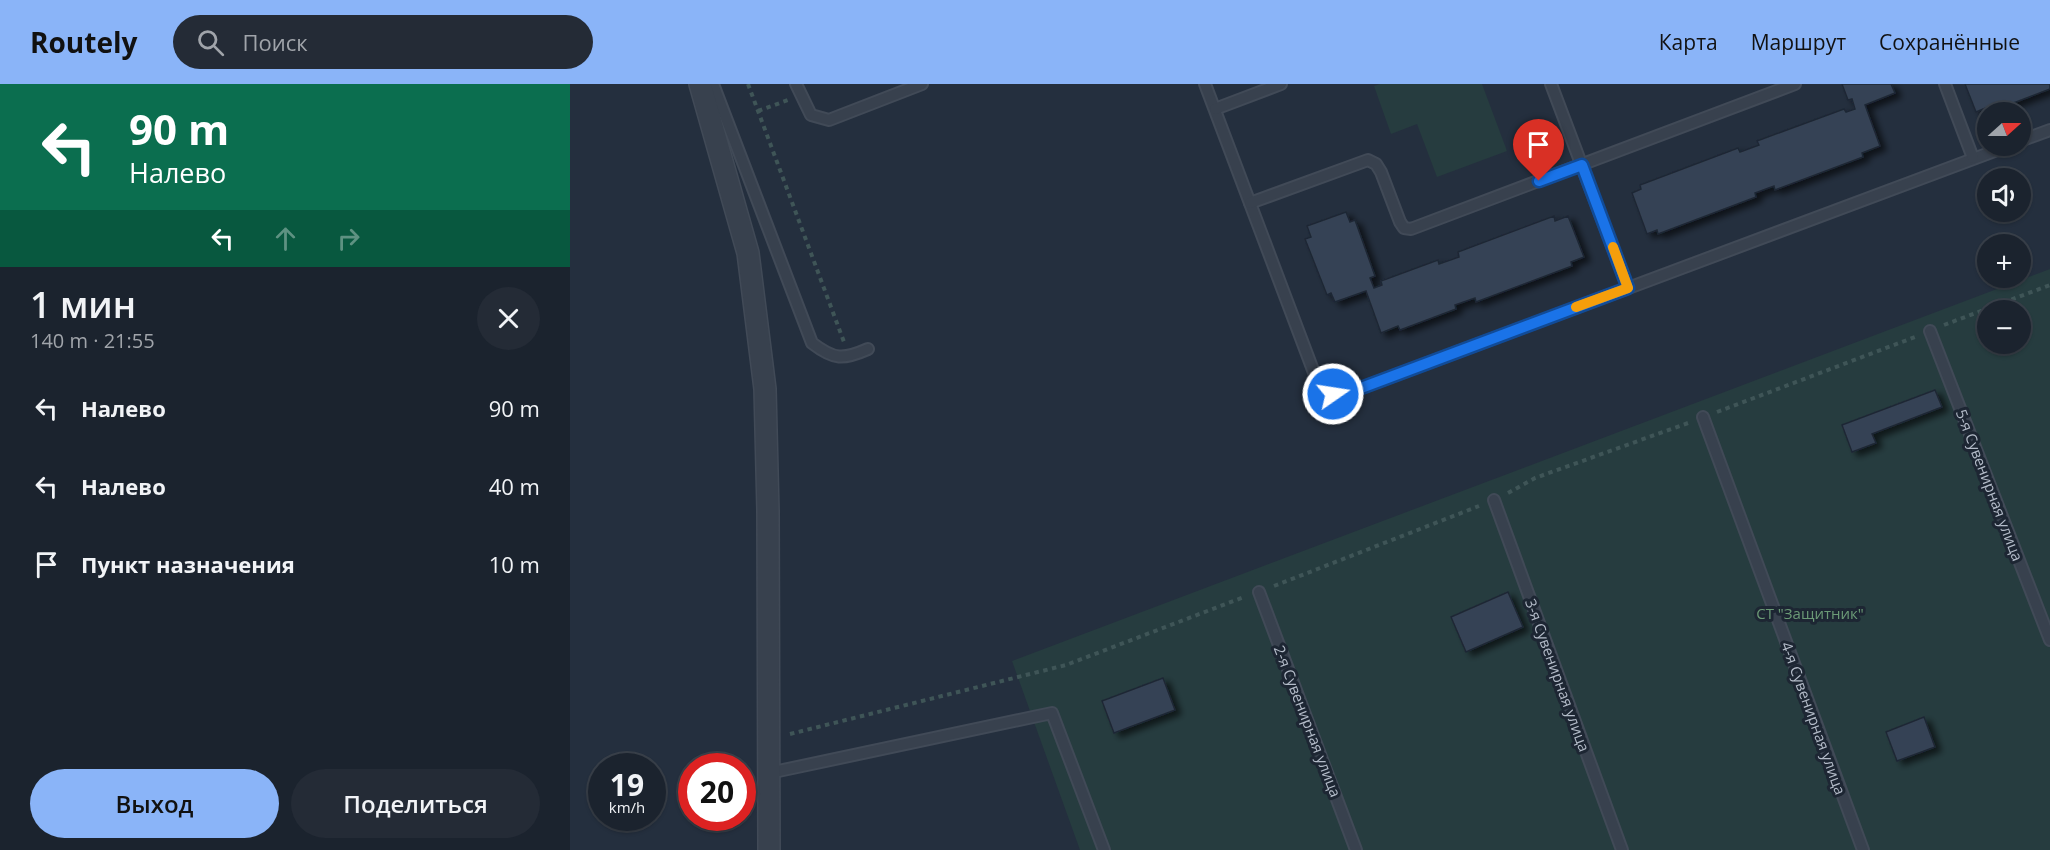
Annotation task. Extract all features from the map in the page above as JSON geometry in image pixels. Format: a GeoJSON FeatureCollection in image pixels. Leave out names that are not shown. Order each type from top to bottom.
{"type":"FeatureCollection","features":[{"type":"Feature","properties":{"kind":"street"},"geometry":{"type":"LineString","coordinates":[[700,84],[748,253],[765,389],[769,850]]}},
{"type":"Feature","properties":{"kind":"lane"},"geometry":{"type":"LineString","coordinates":[[713,84],[812,343],[828,355],[850,357],[868,349]]}},
{"type":"Feature","properties":{"kind":"lane"},"geometry":{"type":"LineString","coordinates":[[796,84],[811,115],[829,120],[922,84]]}},
{"type":"Feature","properties":{"kind":"lane"},"geometry":{"type":"LineString","coordinates":[[1205,84],[1316,378],[1323,389],[1333,394],[1345,394],[1981,156]]}},
{"type":"Feature","properties":{"kind":"lane"},"geometry":{"type":"LineString","coordinates":[[1215,109],[1281,84]]}},
{"type":"Feature","properties":{"kind":"lane"},"geometry":{"type":"LineString","coordinates":[[1551,84],[1628,288]]}},
{"type":"Feature","properties":{"kind":"lane"},"geometry":{"type":"LineString","coordinates":[[1250,203],[1368,160],[1376,164],[1381,172],[1400,222],[1404,228],[1411,229],[1796,84]]}},
{"type":"Feature","properties":{"kind":"lane"},"geometry":{"type":"LineString","coordinates":[[1945,84],[1973,159]]}},
{"type":"Feature","properties":{"kind":"lane"},"geometry":{"type":"LineString","coordinates":[[2031,137],[2050,130]]}},
{"type":"Feature","properties":{"kind":"lane","name":"5-я Сувенирная улица"},"geometry":{"type":"LineString","coordinates":[[1930,331],[2050,640]]}},
{"type":"Feature","properties":{"kind":"lane","name":"4-я Сувенирная улица"},"geometry":{"type":"LineString","coordinates":[[1703,417],[1863,850]]}},
{"type":"Feature","properties":{"kind":"lane","name":"3-я Сувенирная улица"},"geometry":{"type":"LineString","coordinates":[[1494,500],[1622,850]]}},
{"type":"Feature","properties":{"kind":"lane","name":"2-я Сувенирная улица"},"geometry":{"type":"LineString","coordinates":[[1259,592],[1356,850]]}},
{"type":"Feature","properties":{"kind":"lane"},"geometry":{"type":"LineString","coordinates":[[769,773],[1052,713],[1104,850]]}},
{"type":"Feature","properties":{"kind":"path"},"geometry":{"type":"LineString","coordinates":[[748,84],[850,357]]}},
{"type":"Feature","properties":{"kind":"path"},"geometry":{"type":"LineString","coordinates":[[758,111],[801,96]]}},
{"type":"Feature","properties":{"kind":"path"},"geometry":{"type":"LineString","coordinates":[[768,739],[1066,665],[1494,500],[1535,478],[1703,417],[2050,285]]}},
{"type":"Feature","properties":{"kind":"green space"},"geometry":{"type":"Polygon","coordinates":[[[1380,84],[1482,84],[1507,151],[1437,177],[1417,124],[1391,134],[1374,86],[1380,84]]]}},
{"type":"Feature","properties":{"kind":"green space","name":"СТ \"Защитник\""},"geometry":{"type":"Polygon","coordinates":[[[2050,269],[2050,850],[1080,850],[1012,661],[2000,288],[2031,288],[2031,276],[2050,269]]]}},
{"type":"Feature","properties":{"kind":"building"},"geometry":{"type":"Polygon","coordinates":[[[1842,84],[1891,84],[1895,93],[1865,105],[1880,146],[1862,153],[1863,157],[1775,190],[1774,186],[1755,193],[1756,197],[1658,234],[1657,230],[1647,234],[1632,193],[1641,189],[1640,185],[1738,148],[1740,152],[1759,145],[1757,141],[1844,109],[1846,112],[1855,109],[1852,99],[1848,100],[1842,84]]]}},
{"type":"Feature","properties":{"kind":"building"},"geometry":{"type":"Polygon","coordinates":[[[1965,84],[2050,84],[2050,89],[2016,102],[1977,102],[1976,112],[1965,84]]]}},
{"type":"Feature","properties":{"kind":"building"},"geometry":{"type":"Polygon","coordinates":[[[1346,212],[1350,222],[1355,220],[1375,276],[1370,278],[1374,288],[1382,285],[1381,281],[1438,260],[1439,264],[1459,257],[1458,252],[1554,216],[1555,221],[1568,216],[1584,257],[1571,262],[1572,266],[1476,302],[1475,298],[1455,305],[1456,309],[1400,330],[1398,326],[1381,333],[1366,291],[1335,302],[1331,293],[1327,295],[1305,239],[1311,237],[1307,226],[1346,212]]]}},
{"type":"Feature","properties":{"kind":"building"},"geometry":{"type":"Polygon","coordinates":[[[1935,390],[1942,407],[1872,434],[1876,443],[1852,452],[1842,425],[1935,390]]]}},
{"type":"Feature","properties":{"kind":"building"},"geometry":{"type":"Polygon","coordinates":[[[1508,592],[1523,627],[1466,652],[1451,617],[1508,592]]]}},
{"type":"Feature","properties":{"kind":"building"},"geometry":{"type":"Polygon","coordinates":[[[1163,678],[1175,710],[1114,733],[1102,701],[1163,678]]]}},
{"type":"Feature","properties":{"kind":"building"},"geometry":{"type":"Polygon","coordinates":[[[1924,717],[1935,747],[1897,761],[1886,732],[1924,717]]]}},
{"type":"Feature","properties":{"kind":"slow traffic"},"geometry":{"type":"LineString","coordinates":[[1576,307],[1628,288],[1613,247]]}},
{"type":"Feature","properties":{"kind":"route"},"geometry":{"type":"LineString","coordinates":[[1333,394],[1345,394],[1628,288],[1582,165],[1539,181]]}}]}
